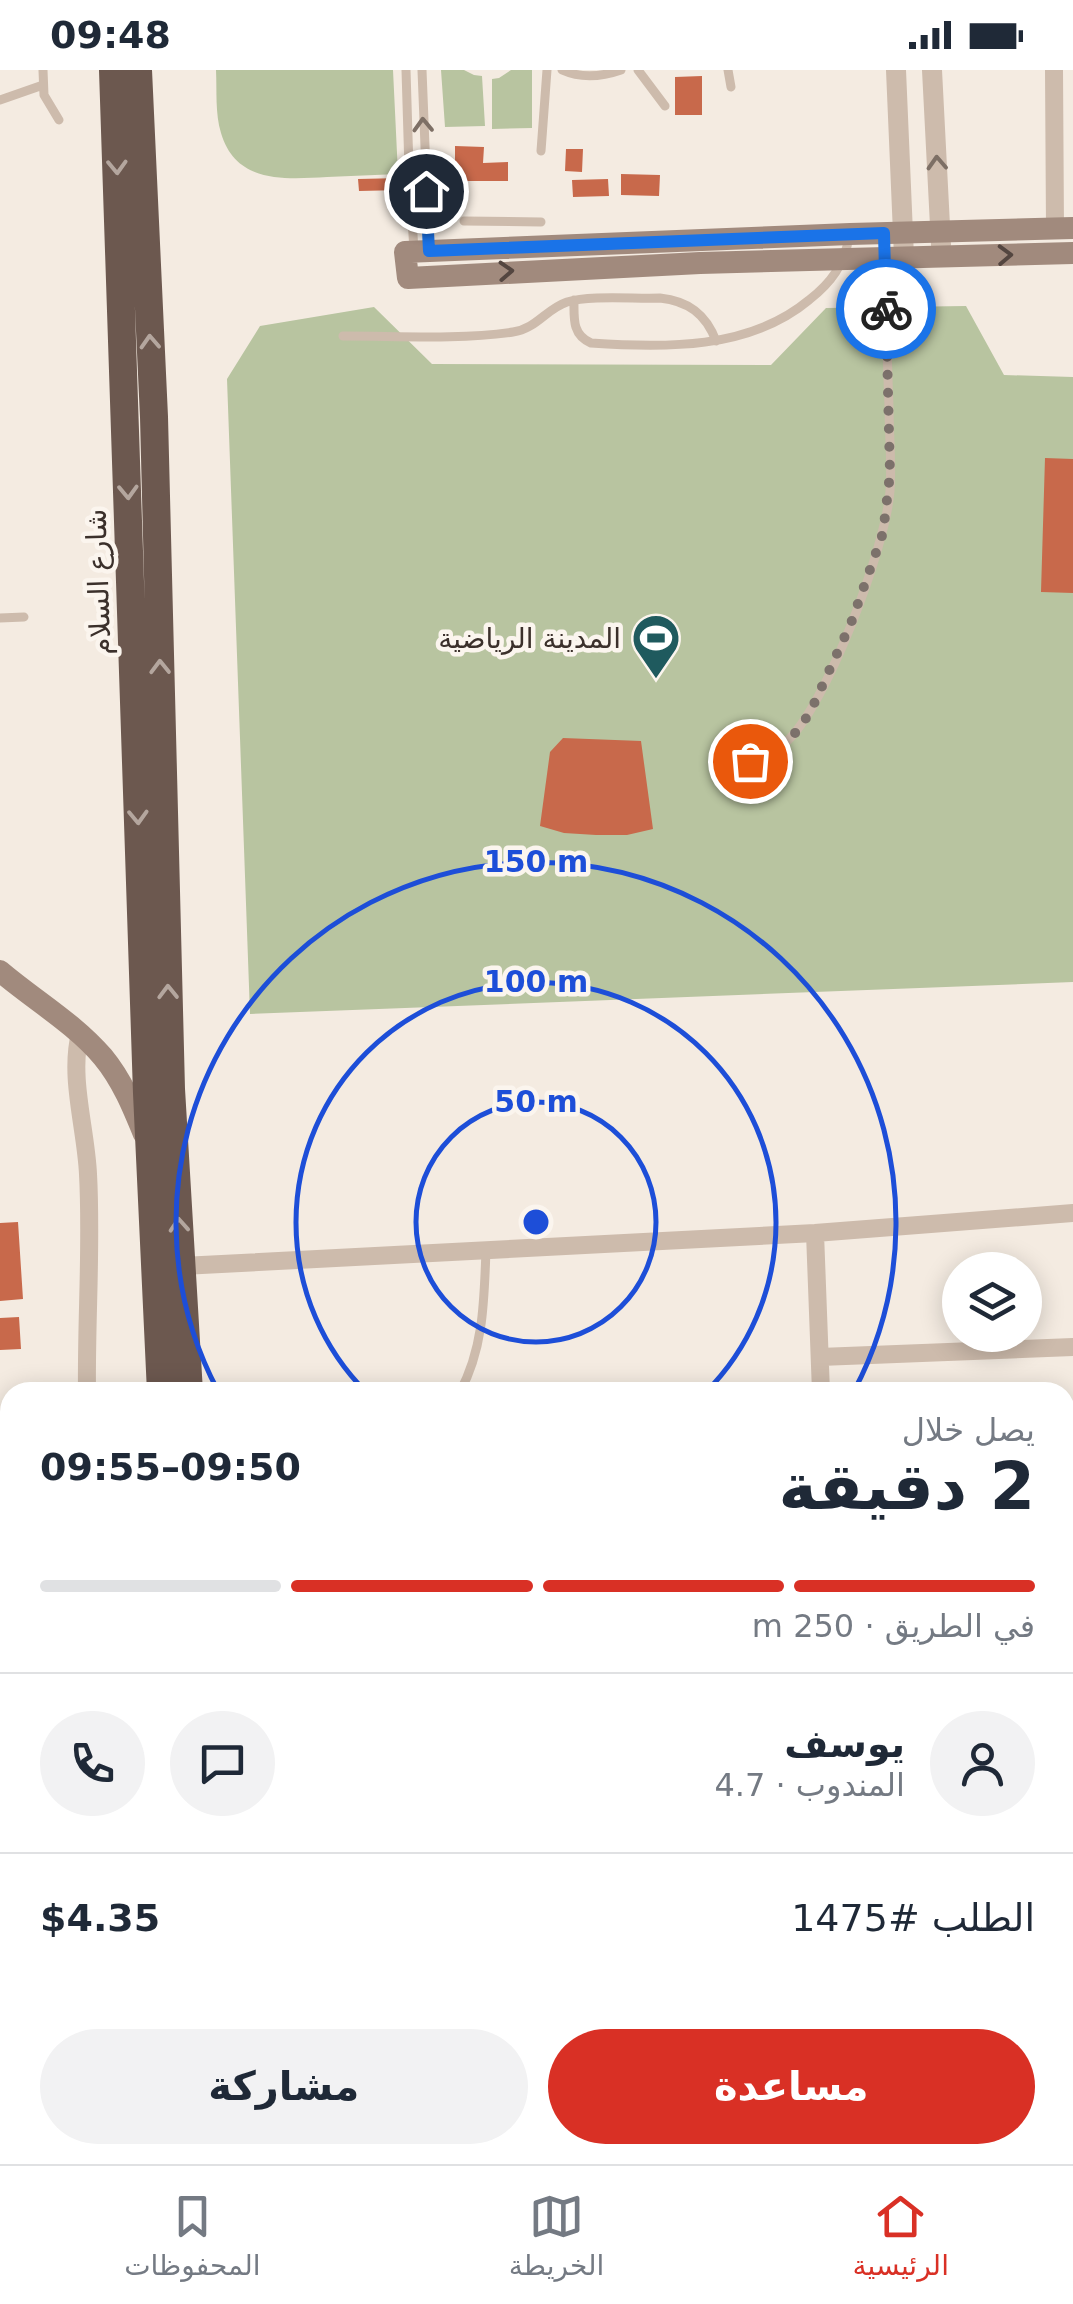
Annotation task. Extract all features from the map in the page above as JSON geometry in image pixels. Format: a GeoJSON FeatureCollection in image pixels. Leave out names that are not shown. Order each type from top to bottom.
{"type":"FeatureCollection","features":[{"type":"Feature","properties":{"kind":"highway","name":"شارع السلام"},"geometry":{"type":"LineString","coordinates":[[113,70],[159,1091]]}},
{"type":"Feature","properties":{"kind":"highway"},"geometry":{"type":"LineString","coordinates":[[138,70],[154,417],[159,1091],[182,1266],[188,1382]]}},
{"type":"Feature","properties":{"kind":"highway"},"geometry":{"type":"LineString","coordinates":[[159,1091],[150,1146],[161,1382]]}},
{"type":"Feature","properties":{"kind":"main road"},"geometry":{"type":"LineString","coordinates":[[1064,228],[416,251],[408,278],[548,269],[1073,253]]}},
{"type":"Feature","properties":{"kind":"main road"},"geometry":{"type":"LineString","coordinates":[[0,971],[102,1056],[120,1080],[150,1146]]}},
{"type":"Feature","properties":{"kind":"street"},"geometry":{"type":"LineString","coordinates":[[894,257],[896,70]]}},
{"type":"Feature","properties":{"kind":"street"},"geometry":{"type":"LineString","coordinates":[[932,70],[942,257]]}},
{"type":"Feature","properties":{"kind":"street"},"geometry":{"type":"LineString","coordinates":[[1054,70],[1064,122],[1064,228]]}},
{"type":"Feature","properties":{"kind":"street"},"geometry":{"type":"LineString","coordinates":[[80,1034],[76,1058],[89,1190],[87,1382]]}},
{"type":"Feature","properties":{"kind":"street"},"geometry":{"type":"LineString","coordinates":[[182,1266],[815,1233],[1073,1213]]}},
{"type":"Feature","properties":{"kind":"street"},"geometry":{"type":"LineString","coordinates":[[815,1233],[821,1382]]}},
{"type":"Feature","properties":{"kind":"street"},"geometry":{"type":"LineString","coordinates":[[820,1357],[1073,1347]]}},
{"type":"Feature","properties":{"kind":"lane"},"geometry":{"type":"LineString","coordinates":[[43,70],[48,104],[59,120]]}},
{"type":"Feature","properties":{"kind":"lane"},"geometry":{"type":"LineString","coordinates":[[406,70],[416,251]]}},
{"type":"Feature","properties":{"kind":"lane"},"geometry":{"type":"LineString","coordinates":[[416,251],[426,191],[422,70]]}},
{"type":"Feature","properties":{"kind":"lane"},"geometry":{"type":"LineString","coordinates":[[542,150],[547,70]]}},
{"type":"Feature","properties":{"kind":"lane"},"geometry":{"type":"LineString","coordinates":[[562,70],[596,76],[621,70]]}},
{"type":"Feature","properties":{"kind":"lane"},"geometry":{"type":"LineString","coordinates":[[638,70],[665,106]]}},
{"type":"Feature","properties":{"kind":"lane"},"geometry":{"type":"LineString","coordinates":[[728,70],[731,87]]}},
{"type":"Feature","properties":{"kind":"lane"},"geometry":{"type":"LineString","coordinates":[[0,100],[43,85]]}},
{"type":"Feature","properties":{"kind":"lane"},"geometry":{"type":"LineString","coordinates":[[410,192],[426,191]]}},
{"type":"Feature","properties":{"kind":"lane"},"geometry":{"type":"LineString","coordinates":[[464,221],[541,222]]}},
{"type":"Feature","properties":{"kind":"lane"},"geometry":{"type":"LineString","coordinates":[[503,221],[504,248]]}},
{"type":"Feature","properties":{"kind":"lane"},"geometry":{"type":"LineString","coordinates":[[574,300],[576,332],[590,343],[716,341],[761,329],[801,307],[832,280],[844,258],[850,234]]}},
{"type":"Feature","properties":{"kind":"lane"},"geometry":{"type":"LineString","coordinates":[[729,766],[773,752],[801,727],[851,623],[883,533],[890,474],[894,257]]}},
{"type":"Feature","properties":{"kind":"lane"},"geometry":{"type":"LineString","coordinates":[[343,336],[433,337],[514,332],[574,300],[672,299],[695,310],[712,329],[716,341]]}},
{"type":"Feature","properties":{"kind":"lane"},"geometry":{"type":"LineString","coordinates":[[0,618],[24,617]]}},
{"type":"Feature","properties":{"kind":"lane"},"geometry":{"type":"LineString","coordinates":[[465,1382],[475,1359],[484,1318],[486,1250]]}},
{"type":"Feature","properties":{"kind":"green space"},"geometry":{"type":"Polygon","coordinates":[[[216,70],[393,70],[398,174],[295,178],[250,170],[228,150],[221,133],[216,70]]]}},
{"type":"Feature","properties":{"kind":"green space"},"geometry":{"type":"Polygon","coordinates":[[[441,70],[464,70],[482,76],[485,126],[445,127],[441,70]]]}},
{"type":"Feature","properties":{"kind":"green space"},"geometry":{"type":"Polygon","coordinates":[[[511,70],[532,70],[532,128],[492,129],[492,79],[511,70]]]}},
{"type":"Feature","properties":{"kind":"green space","name":"المدينة الرياضية"},"geometry":{"type":"Polygon","coordinates":[[[966,306],[1004,375],[1073,377],[1073,982],[250,1014],[227,379],[260,326],[374,307],[432,364],[771,365],[826,308],[966,306]]]}},
{"type":"Feature","properties":{"kind":"building"},"geometry":{"type":"Polygon","coordinates":[[[702,76],[702,115],[675,115],[675,77],[702,76]]]}},
{"type":"Feature","properties":{"kind":"building"},"geometry":{"type":"Polygon","coordinates":[[[455,146],[484,147],[483,163],[508,162],[508,181],[455,181],[455,146]]]}},
{"type":"Feature","properties":{"kind":"building"},"geometry":{"type":"Polygon","coordinates":[[[566,149],[583,149],[582,172],[565,171],[566,149]]]}},
{"type":"Feature","properties":{"kind":"building"},"geometry":{"type":"Polygon","coordinates":[[[621,174],[660,175],[659,196],[621,195],[621,174]]]}},
{"type":"Feature","properties":{"kind":"building"},"geometry":{"type":"Polygon","coordinates":[[[402,178],[402,190],[359,191],[358,179],[402,178]]]}},
{"type":"Feature","properties":{"kind":"building"},"geometry":{"type":"Polygon","coordinates":[[[608,179],[609,196],[573,197],[572,180],[608,179]]]}},
{"type":"Feature","properties":{"kind":"building"},"geometry":{"type":"Polygon","coordinates":[[[1045,458],[1073,459],[1073,593],[1041,592],[1045,458]]]}},
{"type":"Feature","properties":{"kind":"building"},"geometry":{"type":"Polygon","coordinates":[[[563,738],[641,741],[653,829],[627,835],[596,835],[564,833],[540,826],[550,752],[563,738]]]}},
{"type":"Feature","properties":{"kind":"building"},"geometry":{"type":"Polygon","coordinates":[[[18,1222],[23,1299],[0,1301],[0,1223],[18,1222]]]}},
{"type":"Feature","properties":{"kind":"building"},"geometry":{"type":"Polygon","coordinates":[[[19,1317],[21,1349],[0,1350],[0,1318],[19,1317]]]}},
{"type":"Feature","properties":{"kind":"way so far"},"geometry":{"type":"LineString","coordinates":[[750,761],[773,752],[801,727],[851,623],[883,533],[890,494],[886,309]]}},
{"type":"Feature","properties":{"kind":"place","name":"المدينة الرياضية"},"geometry":{"type":"Point","coordinates":[656,680]}},
{"type":"Feature","properties":{"kind":"route"},"geometry":{"type":"LineString","coordinates":[[426,191],[429,251],[884,233],[886,309]]}}]}
